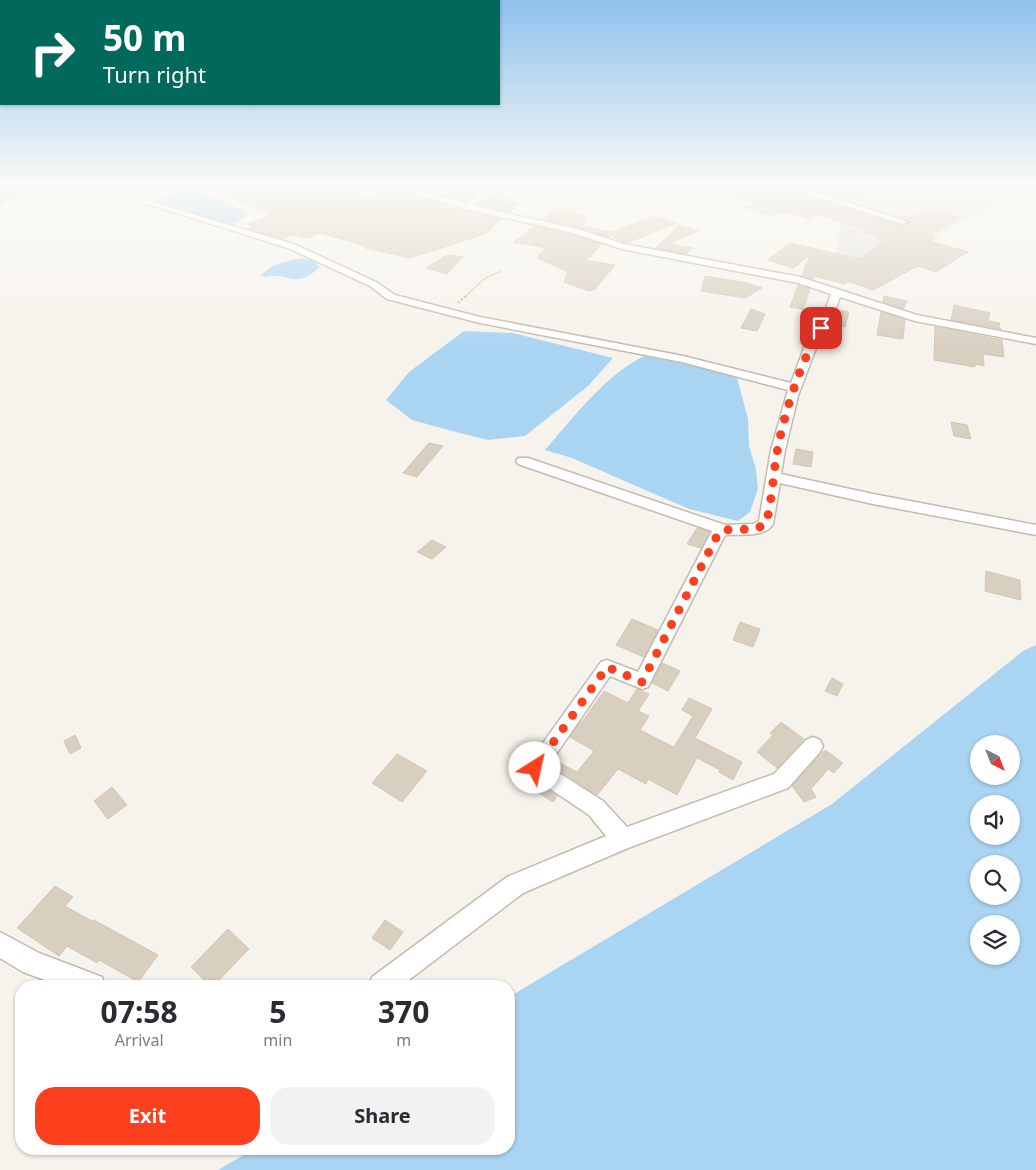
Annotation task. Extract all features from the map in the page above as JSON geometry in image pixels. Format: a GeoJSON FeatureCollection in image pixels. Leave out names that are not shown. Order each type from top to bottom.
{"type":"FeatureCollection","features":[{"type":"Feature","properties":{"kind":"street"},"geometry":{"type":"LineString","coordinates":[[273,241],[291,246],[373,284],[391,297],[480,320],[683,359],[795,388]]}},
{"type":"Feature","properties":{"kind":"street"},"geometry":{"type":"LineString","coordinates":[[605,241],[622,246],[800,280],[915,318],[1036,341]]}},
{"type":"Feature","properties":{"kind":"street"},"geometry":{"type":"LineString","coordinates":[[523,461],[722,530],[755,529],[766,524],[778,450],[795,388],[813,340],[828,316],[837,292]]}},
{"type":"Feature","properties":{"kind":"street"},"geometry":{"type":"LineString","coordinates":[[774,477],[873,499],[1036,530]]}},
{"type":"Feature","properties":{"kind":"street"},"geometry":{"type":"LineString","coordinates":[[623,839],[596,808],[535,768],[607,667],[642,682],[683,600],[718,534],[722,530]]}},
{"type":"Feature","properties":{"kind":"street"},"geometry":{"type":"LineString","coordinates":[[389,980],[515,885],[623,839],[780,781],[813,746]]}},
{"type":"Feature","properties":{"kind":"street"},"geometry":{"type":"LineString","coordinates":[[0,944],[32,963],[77,980]]}},
{"type":"Feature","properties":{"kind":"path"},"geometry":{"type":"LineString","coordinates":[[447,311],[467,296],[484,279],[501,271]]}},
{"type":"Feature","properties":{"kind":"shaded area"},"geometry":{"type":"Polygon","coordinates":[[[838,241],[925,241],[899,254],[832,280],[838,241]]]}},
{"type":"Feature","properties":{"kind":"water"},"geometry":{"type":"Polygon","coordinates":[[[300,258],[313,260],[320,267],[304,278],[298,279],[280,276],[265,277],[261,275],[274,265],[300,258]]]}},
{"type":"Feature","properties":{"kind":"water"},"geometry":{"type":"Polygon","coordinates":[[[464,331],[513,333],[613,358],[588,386],[525,436],[488,440],[456,432],[412,420],[386,400],[409,372],[464,331]]]}},
{"type":"Feature","properties":{"kind":"water"},"geometry":{"type":"Polygon","coordinates":[[[645,356],[704,368],[737,378],[748,419],[749,446],[756,469],[758,489],[750,512],[738,521],[689,509],[572,458],[545,450],[578,411],[604,385],[631,363],[645,356]]]}},
{"type":"Feature","properties":{"kind":"water"},"geometry":{"type":"Polygon","coordinates":[[[1036,645],[1036,1170],[218,1170],[244,1155],[515,1155],[515,993],[832,804],[1023,651],[1036,645]]]}},
{"type":"Feature","properties":{"kind":"building"},"geometry":{"type":"Polygon","coordinates":[[[347,241],[464,241],[410,258],[365,248],[367,246],[347,241]]]}},
{"type":"Feature","properties":{"kind":"building"},"geometry":{"type":"Polygon","coordinates":[[[590,241],[601,244],[590,257],[584,260],[615,265],[595,289],[589,291],[564,282],[568,272],[537,258],[546,248],[514,242],[590,241]]]}},
{"type":"Feature","properties":{"kind":"building"},"geometry":{"type":"Polygon","coordinates":[[[663,241],[677,241],[669,244],[692,248],[686,254],[656,248],[663,241]]]}},
{"type":"Feature","properties":{"kind":"building"},"geometry":{"type":"Polygon","coordinates":[[[883,241],[931,241],[968,252],[936,272],[918,266],[873,290],[848,281],[845,284],[814,276],[813,279],[802,276],[810,254],[794,268],[767,260],[790,243],[860,259],[885,241],[883,241]]]}},
{"type":"Feature","properties":{"kind":"building"},"geometry":{"type":"Polygon","coordinates":[[[447,255],[463,257],[447,274],[426,268],[447,255]]]}},
{"type":"Feature","properties":{"kind":"building"},"geometry":{"type":"Polygon","coordinates":[[[705,276],[748,283],[762,288],[745,298],[701,291],[705,276]]]}},
{"type":"Feature","properties":{"kind":"building"},"geometry":{"type":"Polygon","coordinates":[[[798,285],[810,289],[803,309],[790,307],[798,285]]]}},
{"type":"Feature","properties":{"kind":"building"},"geometry":{"type":"Polygon","coordinates":[[[884,296],[907,301],[903,309],[883,302],[884,296]]]}},
{"type":"Feature","properties":{"kind":"building"},"geometry":{"type":"Polygon","coordinates":[[[954,305],[990,313],[988,321],[1000,323],[999,327],[1001,329],[951,320],[954,305]]]}},
{"type":"Feature","properties":{"kind":"building"},"geometry":{"type":"Polygon","coordinates":[[[751,309],[765,314],[757,331],[741,328],[751,309]]]}},
{"type":"Feature","properties":{"kind":"building"},"geometry":{"type":"Polygon","coordinates":[[[837,310],[849,312],[845,327],[839,326],[838,332],[827,330],[837,310]]]}},
{"type":"Feature","properties":{"kind":"building"},"geometry":{"type":"Polygon","coordinates":[[[881,312],[905,320],[903,339],[877,335],[881,312]]]}},
{"type":"Feature","properties":{"kind":"building"},"geometry":{"type":"Polygon","coordinates":[[[935,327],[1002,340],[1004,357],[983,354],[984,366],[975,364],[975,367],[934,360],[935,327]]]}},
{"type":"Feature","properties":{"kind":"building"},"geometry":{"type":"Polygon","coordinates":[[[951,422],[967,425],[971,439],[954,436],[951,422]]]}},
{"type":"Feature","properties":{"kind":"building"},"geometry":{"type":"Polygon","coordinates":[[[429,443],[443,446],[417,477],[403,473],[429,443]]]}},
{"type":"Feature","properties":{"kind":"building"},"geometry":{"type":"Polygon","coordinates":[[[796,449],[813,452],[811,467],[793,464],[796,449]]]}},
{"type":"Feature","properties":{"kind":"building"},"geometry":{"type":"Polygon","coordinates":[[[697,528],[709,532],[701,548],[687,544],[697,528]]]}},
{"type":"Feature","properties":{"kind":"building"},"geometry":{"type":"Polygon","coordinates":[[[432,540],[446,547],[432,559],[417,552],[432,540]]]}},
{"type":"Feature","properties":{"kind":"building"},"geometry":{"type":"Polygon","coordinates":[[[986,571],[1020,580],[1021,600],[985,591],[986,571]]]}},
{"type":"Feature","properties":{"kind":"building"},"geometry":{"type":"Polygon","coordinates":[[[632,619],[658,630],[644,657],[616,645],[632,619]]]}},
{"type":"Feature","properties":{"kind":"building"},"geometry":{"type":"Polygon","coordinates":[[[740,622],[760,629],[753,647],[733,640],[740,622]]]}},
{"type":"Feature","properties":{"kind":"building"},"geometry":{"type":"Polygon","coordinates":[[[662,663],[680,671],[668,691],[652,683],[662,663]]]}},
{"type":"Feature","properties":{"kind":"building"},"geometry":{"type":"Polygon","coordinates":[[[832,678],[843,684],[837,696],[825,691],[832,678]]]}},
{"type":"Feature","properties":{"kind":"building"},"geometry":{"type":"Polygon","coordinates":[[[637,689],[649,694],[638,711],[649,716],[640,730],[674,747],[693,716],[682,710],[689,698],[712,709],[695,738],[742,762],[733,780],[719,772],[720,770],[697,758],[677,795],[648,779],[646,784],[618,769],[597,795],[551,765],[554,760],[577,772],[594,751],[570,737],[581,721],[604,691],[628,703],[637,689]]]}},
{"type":"Feature","properties":{"kind":"building"},"geometry":{"type":"Polygon","coordinates":[[[781,722],[804,739],[777,768],[757,752],[773,735],[770,733],[781,722]]]}},
{"type":"Feature","properties":{"kind":"building"},"geometry":{"type":"Polygon","coordinates":[[[75,735],[81,748],[70,754],[64,741],[75,735]]]}},
{"type":"Feature","properties":{"kind":"building"},"geometry":{"type":"Polygon","coordinates":[[[825,750],[843,763],[834,773],[828,769],[811,789],[816,797],[804,802],[792,786],[825,750]]]}},
{"type":"Feature","properties":{"kind":"building"},"geometry":{"type":"Polygon","coordinates":[[[397,754],[427,771],[402,802],[372,783],[397,754]]]}},
{"type":"Feature","properties":{"kind":"building"},"geometry":{"type":"Polygon","coordinates":[[[542,786],[557,796],[553,802],[537,792],[542,786]]]}},
{"type":"Feature","properties":{"kind":"building"},"geometry":{"type":"Polygon","coordinates":[[[112,787],[127,805],[108,819],[94,801],[112,787]]]}},
{"type":"Feature","properties":{"kind":"building"},"geometry":{"type":"Polygon","coordinates":[[[55,886],[73,897],[65,906],[158,955],[139,980],[134,980],[99,960],[97,963],[67,946],[59,956],[17,928],[55,886]]]}},
{"type":"Feature","properties":{"kind":"building"},"geometry":{"type":"Polygon","coordinates":[[[385,920],[403,932],[390,950],[372,938],[385,920]]]}},
{"type":"Feature","properties":{"kind":"building"},"geometry":{"type":"Polygon","coordinates":[[[228,929],[249,949],[219,980],[204,980],[191,967],[228,929]]]}},
{"type":"Feature","properties":{"kind":"route"},"geometry":{"type":"LineString","coordinates":[[535,768],[607,667],[642,682],[718,534],[722,530],[755,529],[766,524],[778,450],[792,396],[813,340],[821,328]]}}]}
